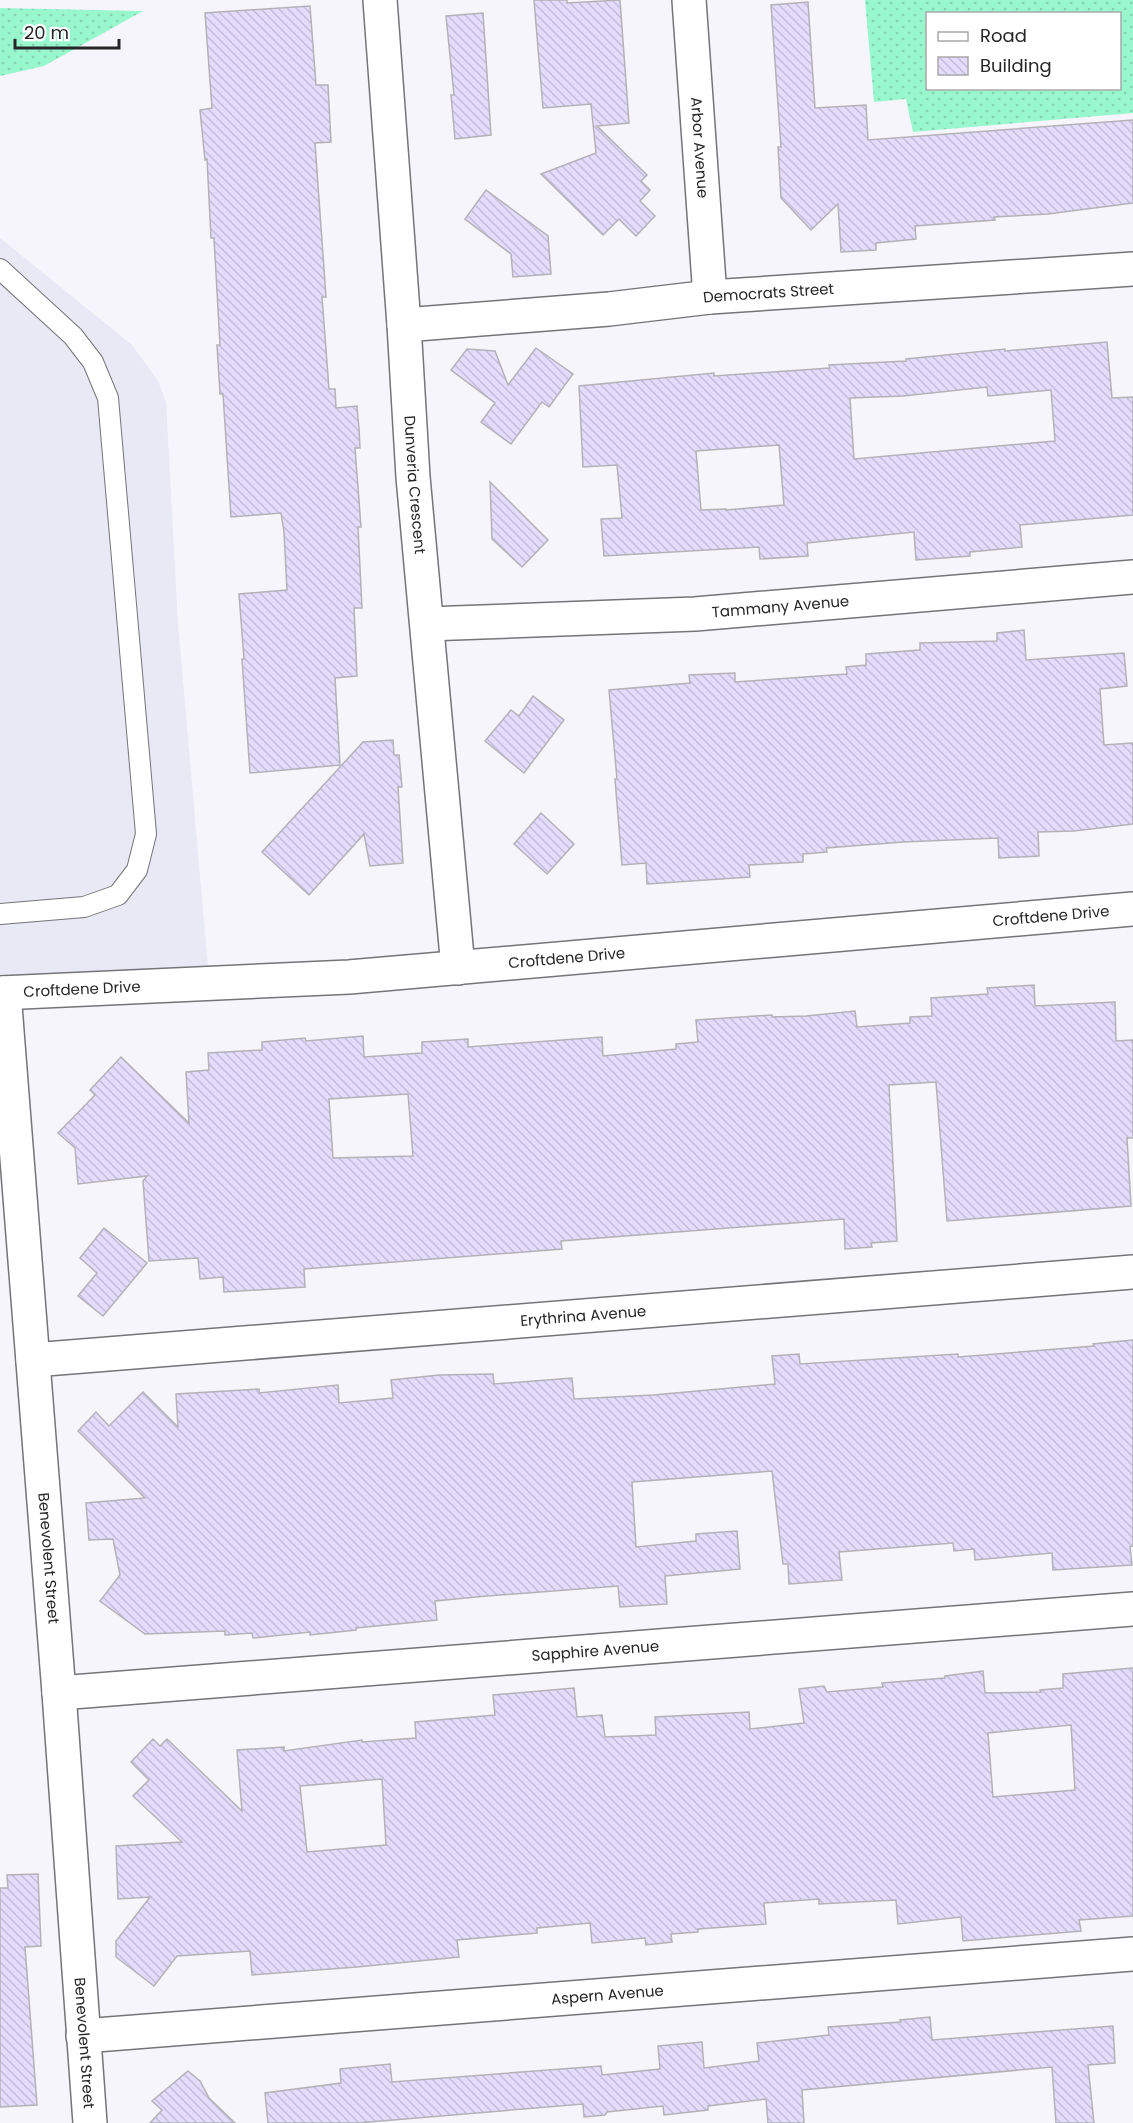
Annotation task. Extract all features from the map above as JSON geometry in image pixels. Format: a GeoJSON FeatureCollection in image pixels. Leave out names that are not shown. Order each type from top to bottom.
{"type":"FeatureCollection","features":[{"type":"Feature","properties":{"kind":"street","name":"Dunveria Crescent"},"geometry":{"type":"LineString","coordinates":[[380,0],[413,477],[458,968]]}},
{"type":"Feature","properties":{"kind":"street","name":"Arbor Avenue"},"geometry":{"type":"LineString","coordinates":[[689,0],[710,297]]}},
{"type":"Feature","properties":{"kind":"street","name":"Democrats Street"},"geometry":{"type":"LineString","coordinates":[[404,325],[609,309],[710,297],[1133,269]]}},
{"type":"Feature","properties":{"kind":"street","name":"Tammany Avenue"},"geometry":{"type":"LineString","coordinates":[[428,624],[695,614],[1133,577]]}},
{"type":"Feature","properties":{"kind":"street","name":"Croftdene Drive"},"geometry":{"type":"LineString","coordinates":[[2,993],[349,977],[1133,909]]}},
{"type":"Feature","properties":{"kind":"street","name":"Benevolent Street"},"geometry":{"type":"LineString","coordinates":[[2,993],[59,1693],[90,2123]]}},
{"type":"Feature","properties":{"kind":"street","name":"Erythrina Avenue"},"geometry":{"type":"LineString","coordinates":[[33,1360],[1133,1272]]}},
{"type":"Feature","properties":{"kind":"street","name":"Sapphire Avenue"},"geometry":{"type":"LineString","coordinates":[[59,1693],[1133,1609]]}},
{"type":"Feature","properties":{"kind":"street","name":"Aspern Avenue"},"geometry":{"type":"LineString","coordinates":[[83,2036],[1133,1954]]}},
{"type":"Feature","properties":{"kind":"lane"},"geometry":{"type":"LineString","coordinates":[[0,269],[73,336],[93,362],[108,398],[146,834],[137,870],[118,895],[84,907],[0,914]]}},
{"type":"Feature","properties":{"kind":"shaded area"},"geometry":{"type":"Polygon","coordinates":[[[0,238],[132,345],[158,381],[166,402],[178,624],[209,979],[0,990],[0,238]]]}},
{"type":"Feature","properties":{"kind":"green space"},"geometry":{"type":"Polygon","coordinates":[[[865,0],[1133,0],[1133,113],[913,132],[906,99],[874,102],[865,0]]]}},
{"type":"Feature","properties":{"kind":"green space"},"geometry":{"type":"Polygon","coordinates":[[[0,8],[143,11],[44,66],[0,76],[0,8]]]}},
{"type":"Feature","properties":{"kind":"building"},"geometry":{"type":"Polygon","coordinates":[[[534,0],[567,0],[567,3],[620,0],[629,123],[597,126],[647,175],[641,181],[650,190],[640,201],[655,216],[636,236],[619,219],[603,235],[541,174],[596,153],[591,104],[543,108],[534,0]]]}},
{"type":"Feature","properties":{"kind":"building"},"geometry":{"type":"Polygon","coordinates":[[[808,2],[815,108],[866,105],[868,140],[1133,120],[1133,203],[1048,214],[994,217],[995,220],[915,226],[916,239],[876,243],[876,250],[841,252],[838,204],[811,230],[781,198],[778,147],[781,147],[771,5],[808,2]]]}},
{"type":"Feature","properties":{"kind":"building"},"geometry":{"type":"Polygon","coordinates":[[[310,6],[316,85],[328,85],[331,142],[315,143],[326,297],[322,297],[329,389],[335,389],[336,408],[357,406],[359,429],[360,448],[355,448],[361,527],[358,527],[362,608],[354,608],[357,676],[335,678],[340,765],[250,773],[239,594],[287,590],[284,532],[281,513],[231,517],[223,394],[220,394],[217,345],[220,345],[214,238],[211,238],[207,159],[205,160],[200,110],[212,108],[205,13],[310,6]]]}},
{"type":"Feature","properties":{"kind":"building"},"geometry":{"type":"Polygon","coordinates":[[[483,13],[491,135],[455,139],[451,95],[454,95],[446,16],[483,13]]]}},
{"type":"Feature","properties":{"kind":"building"},"geometry":{"type":"Polygon","coordinates":[[[486,190],[548,236],[551,274],[513,277],[511,254],[465,219],[486,190]]]}},
{"type":"Feature","properties":{"kind":"building"},"geometry":{"type":"Polygon","coordinates":[[[1107,342],[1112,398],[1133,397],[1133,515],[1020,525],[1022,547],[970,552],[970,556],[916,560],[914,532],[807,543],[808,556],[760,559],[759,547],[604,556],[601,519],[622,518],[617,465],[583,467],[579,386],[714,373],[714,376],[830,368],[829,365],[906,361],[906,359],[1005,349],[1005,351],[1107,342]],[[987,387],[903,396],[850,398],[854,459],[1055,441],[1051,390],[988,396],[987,387]],[[779,445],[696,451],[701,510],[784,505],[779,445]]]}},
{"type":"Feature","properties":{"kind":"building"},"geometry":{"type":"Polygon","coordinates":[[[536,348],[573,374],[549,407],[542,402],[511,444],[481,422],[495,403],[451,370],[467,349],[495,351],[508,385],[536,348]]]}},
{"type":"Feature","properties":{"kind":"building"},"geometry":{"type":"Polygon","coordinates":[[[490,482],[548,540],[522,567],[492,539],[490,482]]]}},
{"type":"Feature","properties":{"kind":"building"},"geometry":{"type":"Polygon","coordinates":[[[1024,630],[1026,660],[1124,653],[1127,686],[1100,689],[1104,745],[1133,743],[1133,824],[1074,831],[1038,832],[1039,856],[999,858],[998,838],[903,842],[826,848],[827,852],[803,854],[803,862],[749,865],[750,877],[647,884],[646,863],[622,865],[609,690],[690,683],[689,675],[735,673],[735,682],[847,674],[846,667],[866,665],[866,654],[920,650],[920,643],[997,641],[997,633],[1024,630]]]}},
{"type":"Feature","properties":{"kind":"building"},"geometry":{"type":"Polygon","coordinates":[[[533,696],[564,720],[524,773],[485,741],[511,710],[519,716],[533,696]]]}},
{"type":"Feature","properties":{"kind":"building"},"geometry":{"type":"Polygon","coordinates":[[[393,740],[394,755],[399,755],[402,787],[398,787],[403,863],[370,866],[364,834],[309,895],[262,852],[363,742],[393,740]]]}},
{"type":"Feature","properties":{"kind":"building"},"geometry":{"type":"Polygon","coordinates":[[[541,813],[574,844],[547,874],[514,844],[541,813]]]}},
{"type":"Feature","properties":{"kind":"building"},"geometry":{"type":"Polygon","coordinates":[[[1034,985],[1035,1006],[1115,1002],[1116,1041],[1133,1040],[1133,1138],[1127,1138],[1131,1206],[947,1221],[936,1082],[889,1085],[897,1241],[871,1243],[872,1247],[845,1249],[844,1219],[561,1241],[562,1249],[304,1269],[305,1287],[224,1292],[223,1277],[200,1279],[198,1258],[149,1261],[143,1181],[147,1176],[78,1184],[75,1148],[58,1133],[95,1095],[90,1090],[121,1057],[189,1123],[186,1072],[209,1070],[208,1053],[262,1050],[262,1042],[363,1036],[364,1057],[422,1053],[422,1042],[468,1039],[468,1047],[602,1037],[603,1056],[676,1049],[676,1044],[698,1042],[696,1020],[772,1015],[772,1017],[806,1016],[855,1011],[857,1027],[910,1023],[910,1017],[932,1016],[931,998],[988,994],[987,988],[1034,985]],[[408,1094],[329,1099],[333,1158],[413,1156],[408,1094]]]}},
{"type":"Feature","properties":{"kind":"building"},"geometry":{"type":"Polygon","coordinates":[[[104,1228],[147,1263],[103,1316],[78,1296],[97,1273],[80,1258],[104,1228]]]}},
{"type":"Feature","properties":{"kind":"building"},"geometry":{"type":"Polygon","coordinates":[[[1133,1340],[1133,1546],[1130,1547],[1132,1565],[1053,1570],[1052,1553],[975,1560],[974,1549],[954,1551],[953,1543],[839,1552],[842,1580],[789,1584],[788,1564],[783,1564],[772,1471],[632,1482],[636,1547],[696,1541],[696,1534],[737,1531],[740,1569],[665,1576],[667,1604],[620,1607],[618,1586],[487,1596],[435,1601],[437,1620],[310,1635],[310,1632],[253,1638],[252,1633],[225,1635],[225,1631],[145,1634],[100,1601],[120,1575],[113,1539],[89,1540],[86,1503],[145,1498],[78,1431],[96,1412],[109,1426],[143,1392],[178,1427],[176,1394],[259,1389],[259,1393],[338,1385],[339,1403],[393,1398],[391,1380],[439,1375],[493,1374],[494,1384],[572,1378],[574,1399],[653,1395],[775,1384],[772,1356],[799,1354],[800,1364],[958,1354],[958,1357],[1094,1346],[1093,1344],[1133,1340]]]}},
{"type":"Feature","properties":{"kind":"building"},"geometry":{"type":"Polygon","coordinates":[[[1133,1668],[1133,1916],[1079,1920],[1081,1931],[963,1941],[961,1917],[898,1924],[896,1900],[819,1904],[819,1899],[764,1903],[766,1924],[698,1929],[698,1932],[671,1934],[672,1942],[646,1945],[645,1938],[592,1943],[590,1923],[537,1928],[537,1933],[457,1940],[459,1957],[357,1967],[252,1975],[250,1951],[177,1956],[154,1986],[116,1957],[116,1941],[150,1897],[118,1899],[116,1846],[182,1842],[133,1796],[149,1780],[131,1762],[153,1739],[160,1746],[167,1739],[242,1811],[237,1750],[284,1747],[284,1751],[362,1740],[362,1742],[416,1738],[415,1722],[495,1715],[493,1695],[574,1688],[577,1717],[602,1715],[605,1737],[656,1735],[655,1717],[749,1712],[750,1729],[804,1723],[799,1689],[824,1686],[827,1692],[883,1687],[882,1683],[945,1678],[945,1676],[983,1671],[985,1693],[1041,1692],[1040,1690],[1063,1688],[1063,1674],[1133,1668]],[[1071,1725],[988,1733],[993,1797],[1075,1790],[1071,1725]],[[382,1779],[300,1786],[307,1852],[386,1845],[382,1779]]]}},
{"type":"Feature","properties":{"kind":"building"},"geometry":{"type":"Polygon","coordinates":[[[38,1874],[41,1946],[25,1947],[37,2105],[0,2107],[0,1888],[8,1888],[7,1875],[38,1874]]]}},
{"type":"Feature","properties":{"kind":"building"},"geometry":{"type":"Polygon","coordinates":[[[930,2017],[932,2040],[1113,2026],[1115,2063],[1088,2065],[1094,2123],[1056,2123],[1052,2067],[802,2090],[804,2123],[768,2123],[766,2099],[708,2106],[708,2110],[664,2115],[663,2106],[584,2117],[583,2104],[357,2123],[268,2123],[265,2093],[341,2083],[340,2069],[390,2064],[392,2082],[601,2066],[602,2075],[660,2069],[658,2046],[702,2042],[704,2068],[759,2061],[757,2043],[829,2035],[828,2027],[901,2022],[900,2020],[930,2017]]]}},
{"type":"Feature","properties":{"kind":"building"},"geometry":{"type":"Polygon","coordinates":[[[188,2071],[200,2081],[209,2098],[235,2123],[150,2123],[162,2110],[152,2101],[188,2071]]]}}]}
